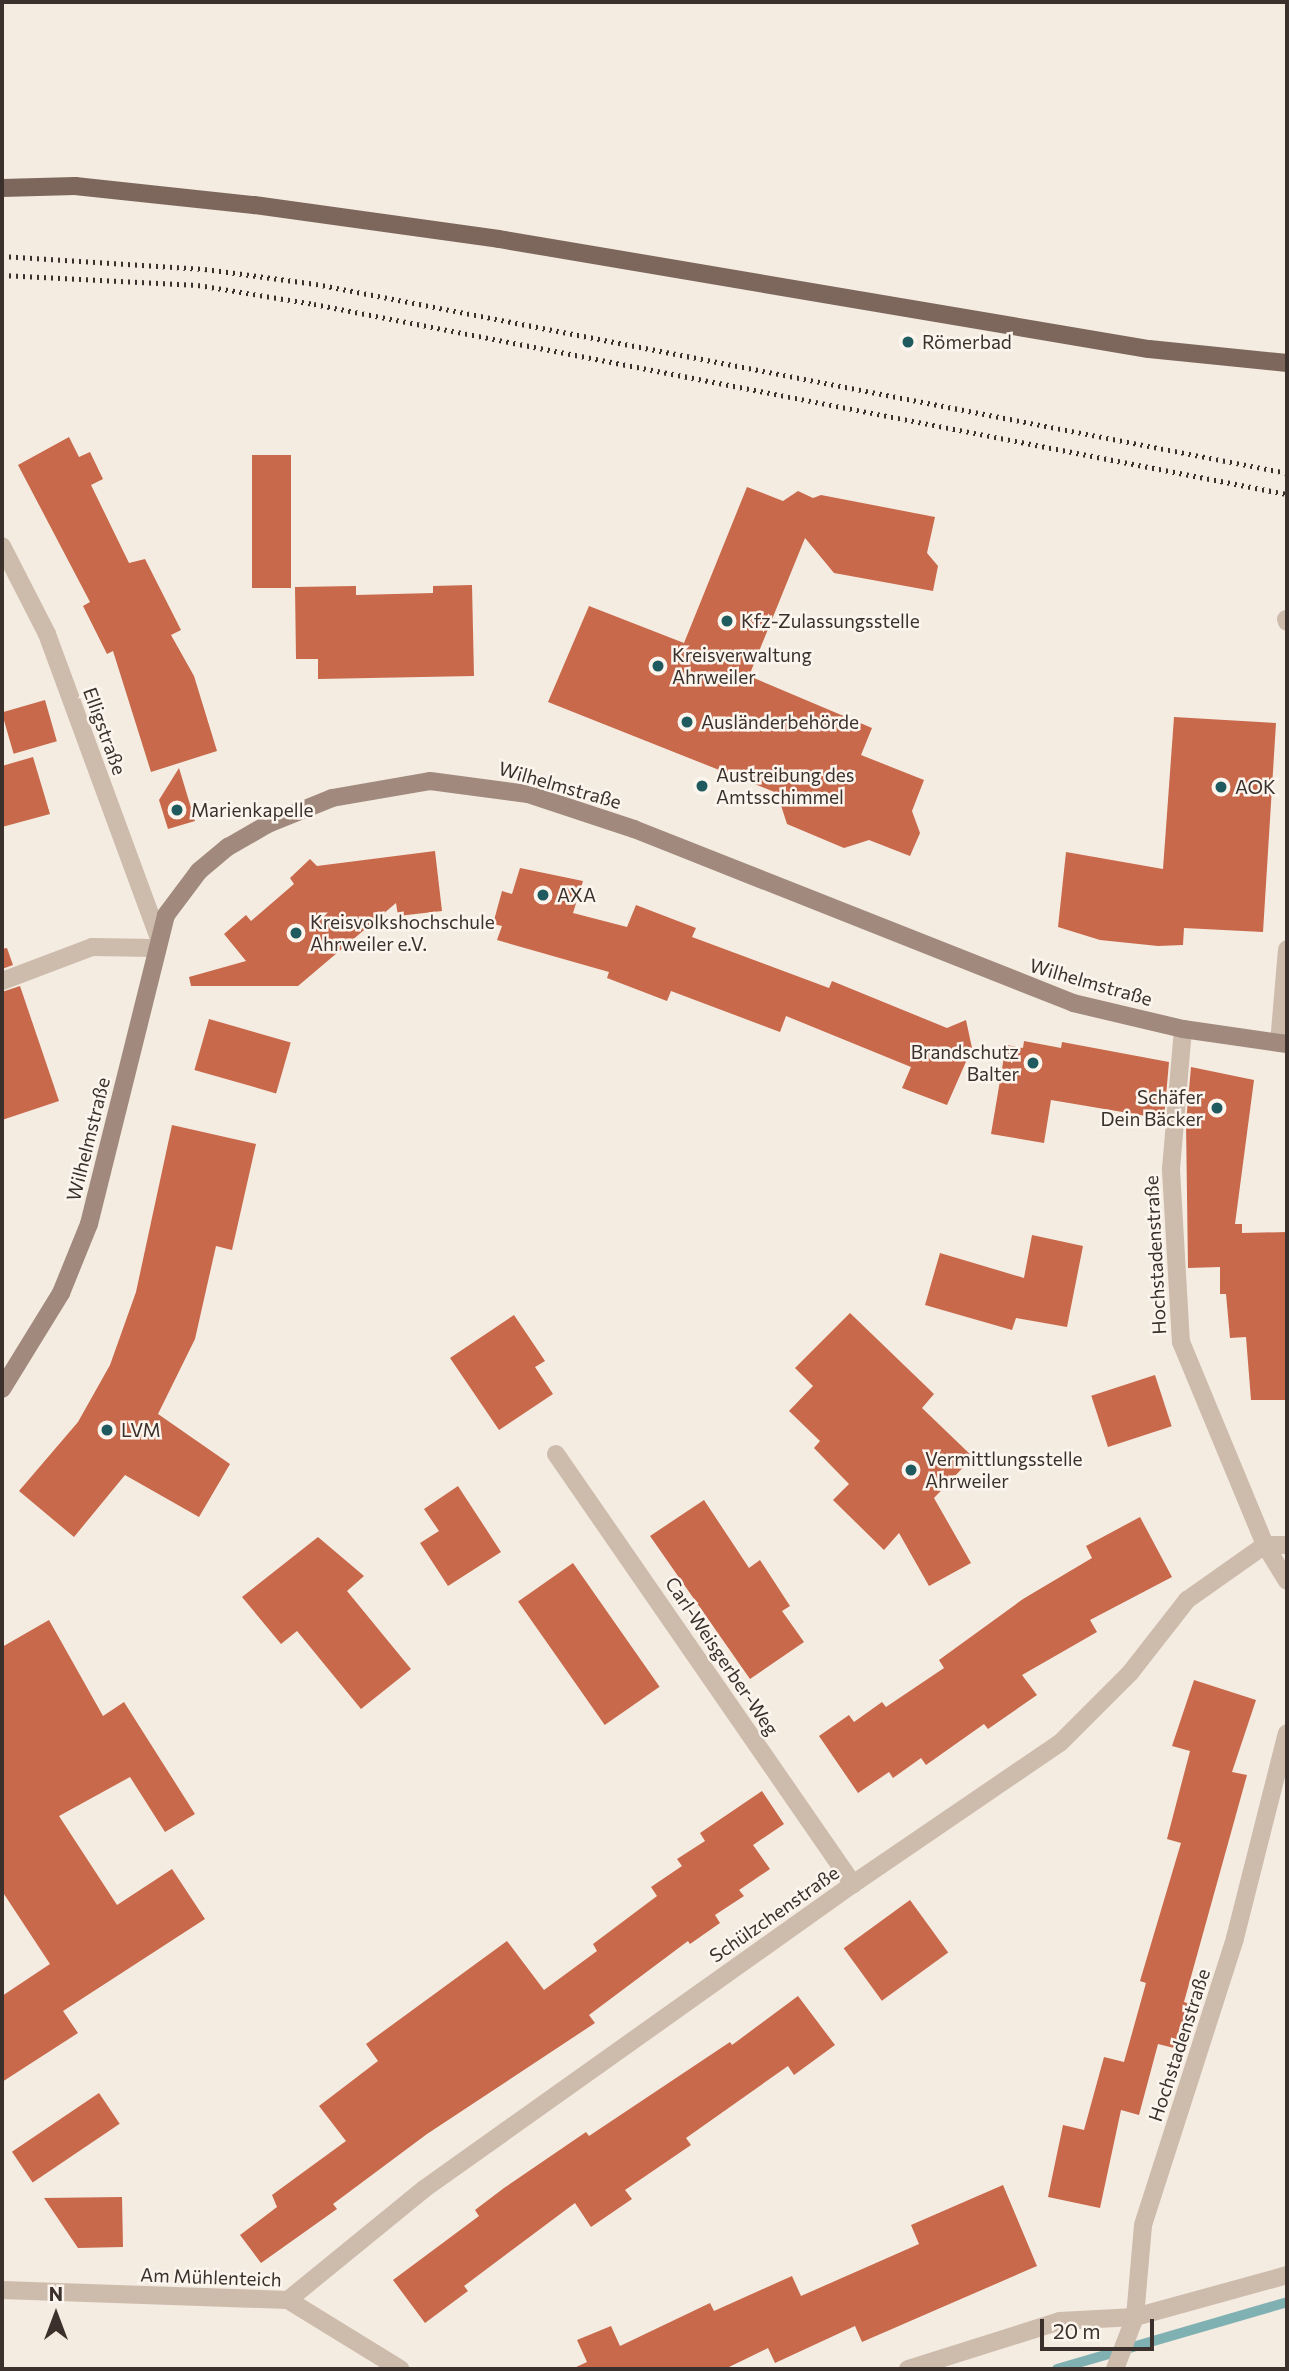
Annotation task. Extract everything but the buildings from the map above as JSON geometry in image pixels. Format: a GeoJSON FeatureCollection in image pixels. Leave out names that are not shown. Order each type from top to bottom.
{"type":"FeatureCollection","features":[{"type":"Feature","properties":{"kind":"main road"},"geometry":{"type":"LineString","coordinates":[[2,188],[75,186],[254,205],[499,239],[1149,349],[1287,363]]}},
{"type":"Feature","properties":{"kind":"main road","name":"Wilhelmstraße"},"geometry":{"type":"LineString","coordinates":[[2,1389],[61,1293],[89,1224],[156,942],[176,897],[199,871],[268,824],[332,798],[379,786],[463,783],[528,794],[634,829],[1038,990],[1182,1029],[1283,1044]]}},
{"type":"Feature","properties":{"kind":"street","name":"Elligstraße"},"geometry":{"type":"LineString","coordinates":[[2,546],[47,634],[156,942]]}},
{"type":"Feature","properties":{"kind":"street"},"geometry":{"type":"LineString","coordinates":[[2,981],[92,947],[156,942]]}},
{"type":"Feature","properties":{"kind":"street"},"geometry":{"type":"LineString","coordinates":[[1283,1044],[1287,950]]}},
{"type":"Feature","properties":{"kind":"street","name":"Hochstadenstraße"},"geometry":{"type":"LineString","coordinates":[[1182,1029],[1171,1170],[1181,1342],[1196,1388],[1265,1545],[1287,1581]]}},
{"type":"Feature","properties":{"kind":"street","name":"Carl-Weisgerber-Weg"},"geometry":{"type":"LineString","coordinates":[[555,1454],[853,1884]]}},
{"type":"Feature","properties":{"kind":"street"},"geometry":{"type":"LineString","coordinates":[[1265,1545],[1287,1545]]}},
{"type":"Feature","properties":{"kind":"street","name":"Schülzchenstraße"},"geometry":{"type":"LineString","coordinates":[[288,2300],[424,2189],[853,1884],[1060,1743],[1130,1673],[1186,1600],[1265,1545]]}},
{"type":"Feature","properties":{"kind":"street","name":"Hochstadenstraße"},"geometry":{"type":"LineString","coordinates":[[1116,2367],[1132,2325],[1143,2225],[1235,1938],[1287,1733]]}},
{"type":"Feature","properties":{"kind":"street"},"geometry":{"type":"LineString","coordinates":[[908,2369],[1060,2321],[1132,2325],[1287,2275]]}},
{"type":"Feature","properties":{"kind":"street","name":"Am Mühlenteich"},"geometry":{"type":"LineString","coordinates":[[2,2290],[288,2300],[400,2369]]}},
{"type":"Feature","properties":{"kind":"waterway"},"geometry":{"type":"LineString","coordinates":[[1057,2369],[1287,2302]]}},
{"type":"Feature","properties":{"kind":"railway"},"geometry":{"type":"LineString","coordinates":[[2,256],[205,269],[316,284],[1287,473]]}},
{"type":"Feature","properties":{"kind":"railway"},"geometry":{"type":"LineString","coordinates":[[2,275],[198,285],[314,304],[1287,494]]}},
{"type":"Feature","properties":{"kind":"place","name":"Römerbad"},"geometry":{"type":"Point","coordinates":[908,342]}},
{"type":"Feature","properties":{"kind":"place","name":"Kfz-Zulassungsstelle"},"geometry":{"type":"Point","coordinates":[727,621]}},
{"type":"Feature","properties":{"kind":"place","name":"Kreisverwaltung Ahrweiler"},"geometry":{"type":"Point","coordinates":[658,666]}},
{"type":"Feature","properties":{"kind":"place","name":"Ausländerbehörde"},"geometry":{"type":"Point","coordinates":[687,722]}},
{"type":"Feature","properties":{"kind":"place","name":"Austreibung des Amtsschimmel"},"geometry":{"type":"Point","coordinates":[702,786]}},
{"type":"Feature","properties":{"kind":"place","name":"AOK"},"geometry":{"type":"Point","coordinates":[1221,787]}},
{"type":"Feature","properties":{"kind":"place","name":"Marienkapelle"},"geometry":{"type":"Point","coordinates":[177,810]}},
{"type":"Feature","properties":{"kind":"place","name":"AXA"},"geometry":{"type":"Point","coordinates":[543,895]}},
{"type":"Feature","properties":{"kind":"place","name":"Kreisvolkshochschule Ahrweiler e.V."},"geometry":{"type":"Point","coordinates":[296,933]}},
{"type":"Feature","properties":{"kind":"place","name":"Brandschutz Balter"},"geometry":{"type":"Point","coordinates":[1033,1063]}},
{"type":"Feature","properties":{"kind":"place","name":"Schäfer Dein Bäcker"},"geometry":{"type":"Point","coordinates":[1217,1108]}},
{"type":"Feature","properties":{"kind":"place","name":"LVM"},"geometry":{"type":"Point","coordinates":[107,1430]}},
{"type":"Feature","properties":{"kind":"place","name":"Vermittlungsstelle Ahrweiler"},"geometry":{"type":"Point","coordinates":[911,1470]}}]}
